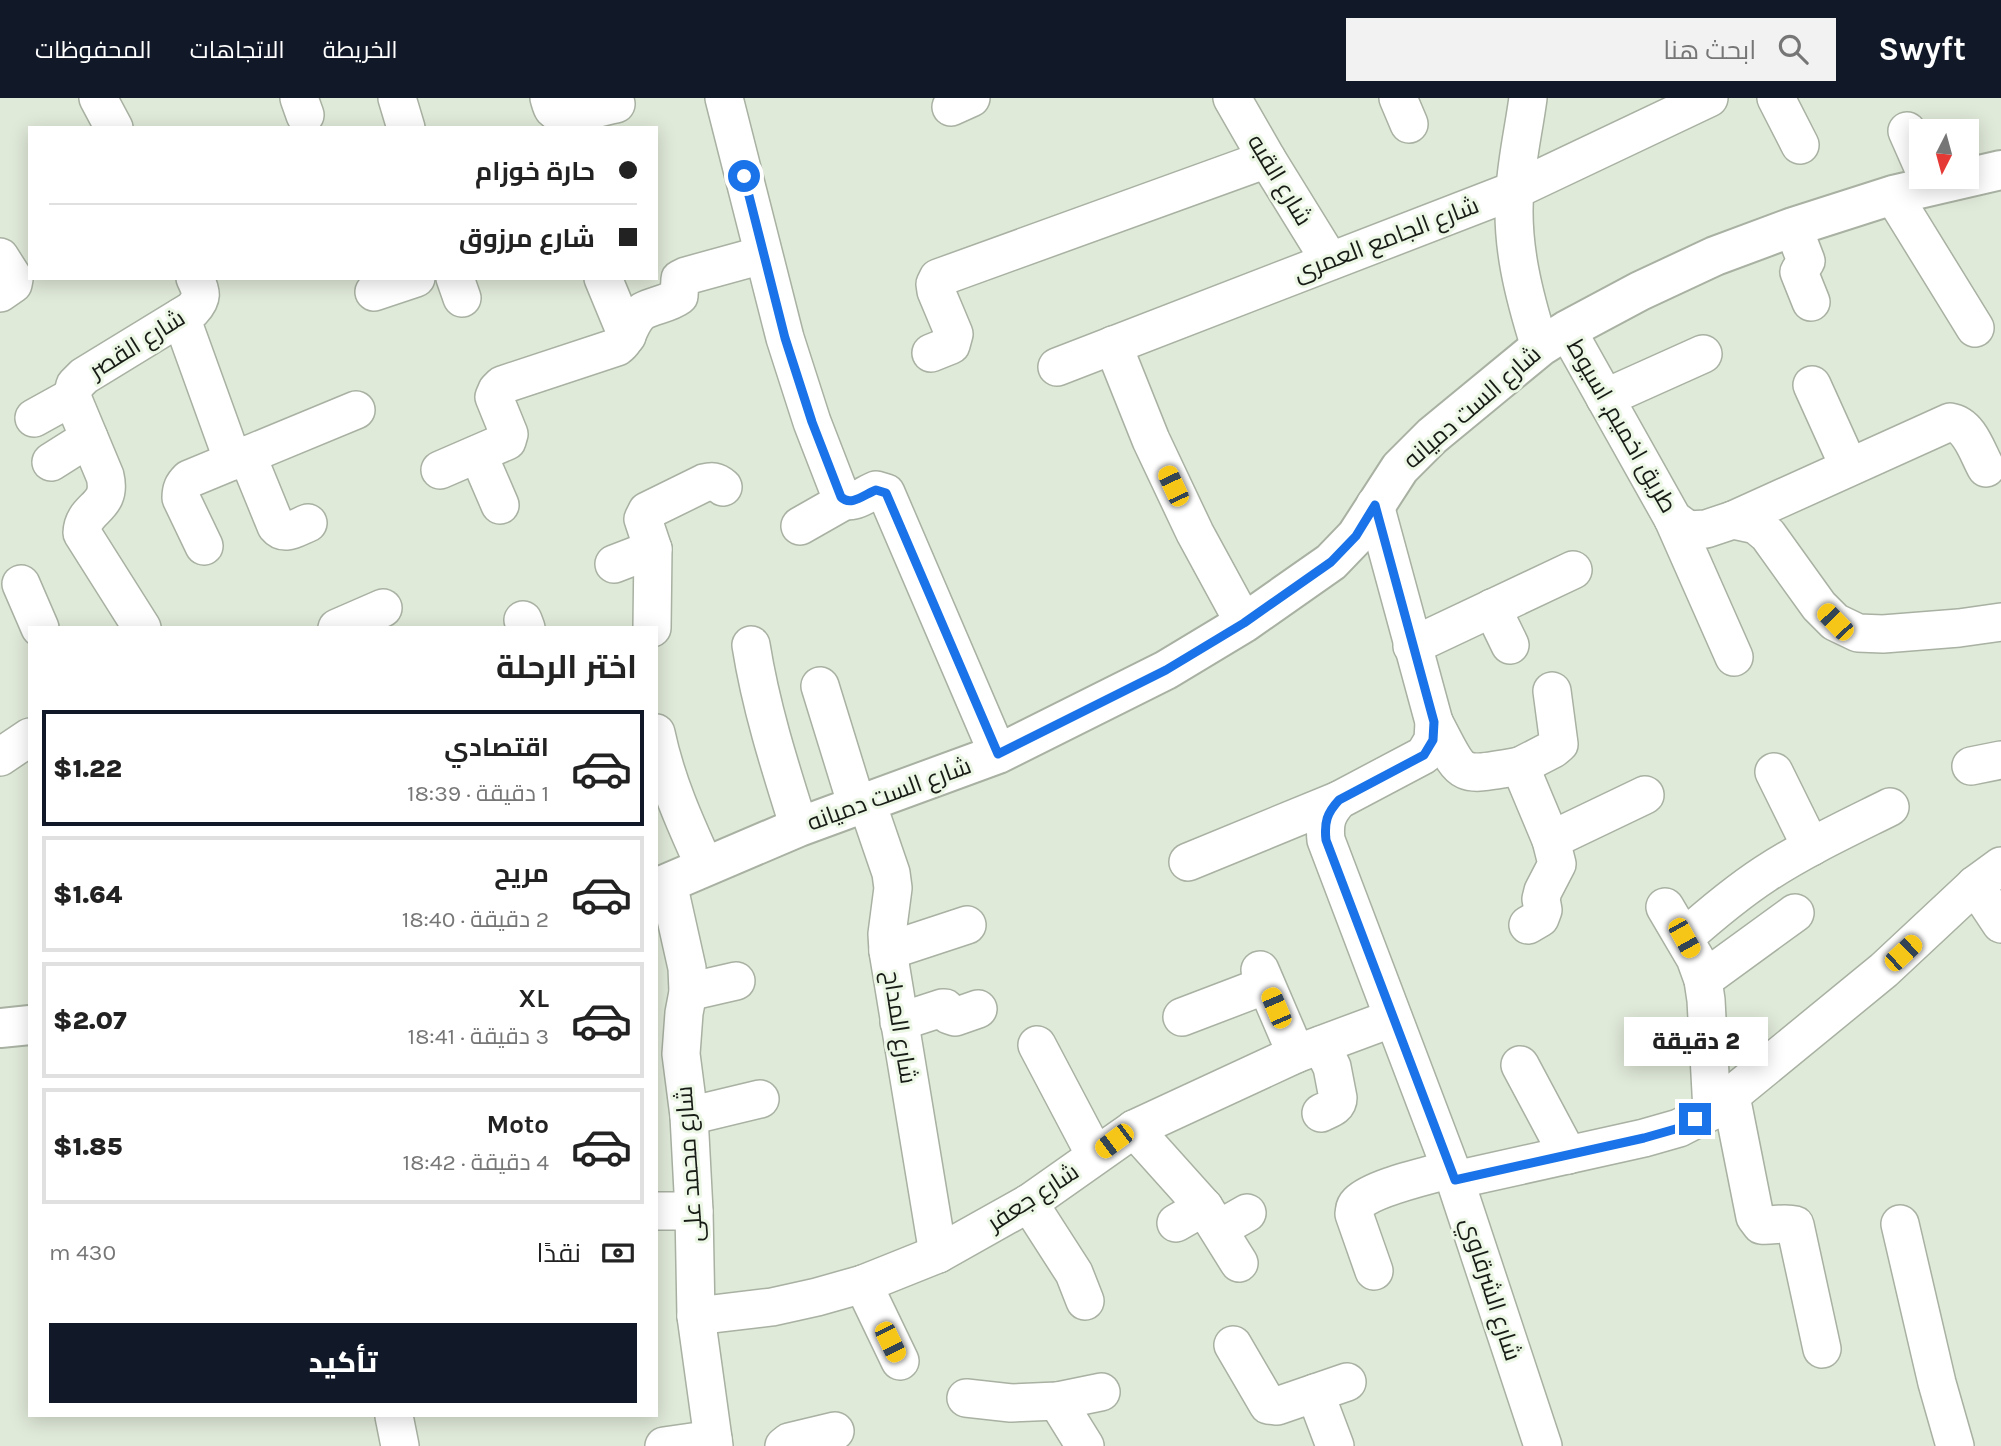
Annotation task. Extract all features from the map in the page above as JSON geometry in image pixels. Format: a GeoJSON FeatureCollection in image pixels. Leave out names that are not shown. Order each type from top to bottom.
{"type":"FeatureCollection","features":[{"type":"Feature","properties":{"kind":"street"},"geometry":{"type":"LineString","coordinates":[[98,98],[113,126]]}},
{"type":"Feature","properties":{"kind":"street"},"geometry":{"type":"LineString","coordinates":[[397,98],[405,126]]}},
{"type":"Feature","properties":{"kind":"street"},"geometry":{"type":"LineString","coordinates":[[549,98],[552,108],[569,114],[617,104]]}},
{"type":"Feature","properties":{"kind":"street"},"geometry":{"type":"LineString","coordinates":[[724,98],[785,338],[808,410],[844,501]]}},
{"type":"Feature","properties":{"kind":"street","name":"شارع القبه"},"geometry":{"type":"LineString","coordinates":[[1232,98],[1329,261]]}},
{"type":"Feature","properties":{"kind":"street","name":"طريق اخميم, اسيوط"},"geometry":{"type":"LineString","coordinates":[[1528,98],[1514,190],[1516,244],[1524,296],[1553,338],[1605,398],[1673,519],[1688,530],[1706,529],[1733,520],[1950,422],[1965,429],[1986,468]]}},
{"type":"Feature","properties":{"kind":"street","name":"شارع الجامع العمرى"},"geometry":{"type":"LineString","coordinates":[[1057,366],[1514,190],[1709,98]]}},
{"type":"Feature","properties":{"kind":"street"},"geometry":{"type":"LineString","coordinates":[[1776,98],[1800,145]]}},
{"type":"Feature","properties":{"kind":"street"},"geometry":{"type":"LineString","coordinates":[[1907,131],[1909,136]]}},
{"type":"Feature","properties":{"kind":"street"},"geometry":{"type":"LineString","coordinates":[[931,353],[951,345],[954,340],[936,291],[938,278],[1267,159]]}},
{"type":"Feature","properties":{"kind":"street","name":"شارع الست دميانه"},"geometry":{"type":"LineString","coordinates":[[1979,172],[2001,170]]}},
{"type":"Feature","properties":{"kind":"street","name":"شارع الست دميانه"},"geometry":{"type":"LineString","coordinates":[[662,886],[799,827],[998,754],[1166,670],[1244,623],[1331,562],[1356,536],[1400,468],[1432,436],[1553,338],[1640,291],[1715,256],[1793,227],[1893,195],[1909,186]]}},
{"type":"Feature","properties":{"kind":"street"},"geometry":{"type":"LineString","coordinates":[[1893,195],[1975,328]]}},
{"type":"Feature","properties":{"kind":"street"},"geometry":{"type":"LineString","coordinates":[[1793,227],[1805,261],[1799,272],[1811,302]]}},
{"type":"Feature","properties":{"kind":"street"},"geometry":{"type":"LineString","coordinates":[[440,470],[507,441],[509,434],[494,397],[502,385],[617,347],[642,312],[679,296],[680,279],[762,254]]}},
{"type":"Feature","properties":{"kind":"street"},"geometry":{"type":"LineString","coordinates":[[0,257],[14,279],[13,284],[0,293]]}},
{"type":"Feature","properties":{"kind":"street","name":"شارع القصر"},"geometry":{"type":"LineString","coordinates":[[141,626],[82,533],[82,523],[100,506],[108,487],[72,397],[75,385],[84,376],[192,310],[200,302],[201,291],[196,280]]}},
{"type":"Feature","properties":{"kind":"street"},"geometry":{"type":"LineString","coordinates":[[374,292],[410,280]]}},
{"type":"Feature","properties":{"kind":"street"},"geometry":{"type":"LineString","coordinates":[[604,280],[627,336]]}},
{"type":"Feature","properties":{"kind":"street"},"geometry":{"type":"LineString","coordinates":[[181,317],[240,458],[279,531],[285,532],[308,523]]}},
{"type":"Feature","properties":{"kind":"street"},"geometry":{"type":"LineString","coordinates":[[1113,345],[1151,440],[1195,533],[1244,623]]}},
{"type":"Feature","properties":{"kind":"street"},"geometry":{"type":"LineString","coordinates":[[1605,398],[1703,354]]}},
{"type":"Feature","properties":{"kind":"street"},"geometry":{"type":"LineString","coordinates":[[1812,385],[1849,467]]}},
{"type":"Feature","properties":{"kind":"street"},"geometry":{"type":"LineString","coordinates":[[34,418],[72,397]]}},
{"type":"Feature","properties":{"kind":"street"},"geometry":{"type":"LineString","coordinates":[[204,546],[181,498],[184,484],[190,479],[356,410]]}},
{"type":"Feature","properties":{"kind":"street"},"geometry":{"type":"LineString","coordinates":[[51,462],[89,438]]}},
{"type":"Feature","properties":{"kind":"street"},"geometry":{"type":"LineString","coordinates":[[478,454],[500,505]]}},
{"type":"Feature","properties":{"kind":"street"},"geometry":{"type":"LineString","coordinates":[[652,626],[653,548],[643,519],[647,511],[710,481],[723,487]]}},
{"type":"Feature","properties":{"kind":"street"},"geometry":{"type":"LineString","coordinates":[[800,526],[844,501],[849,502],[876,490],[886,493],[998,754]]}},
{"type":"Feature","properties":{"kind":"street"},"geometry":{"type":"LineString","coordinates":[[1375,505],[1434,722],[1456,765],[1470,773],[1480,773],[1520,766],[1553,750],[1559,744],[1552,691]]}},
{"type":"Feature","properties":{"kind":"street"},"geometry":{"type":"LineString","coordinates":[[1673,519],[1734,656]]}},
{"type":"Feature","properties":{"kind":"street"},"geometry":{"type":"LineString","coordinates":[[1733,520],[1756,526],[1768,535],[1819,606],[1835,622],[1858,633],[1883,634],[2001,622]]}},
{"type":"Feature","properties":{"kind":"street"},"geometry":{"type":"LineString","coordinates":[[614,564],[653,548]]}},
{"type":"Feature","properties":{"kind":"street"},"geometry":{"type":"LineString","coordinates":[[1412,646],[1573,570]]}},
{"type":"Feature","properties":{"kind":"street"},"geometry":{"type":"LineString","coordinates":[[21,584],[39,626]]}},
{"type":"Feature","properties":{"kind":"street"},"geometry":{"type":"LineString","coordinates":[[343,626],[383,608]]}},
{"type":"Feature","properties":{"kind":"street"},"geometry":{"type":"LineString","coordinates":[[1492,608],[1510,645]]}},
{"type":"Feature","properties":{"kind":"street"},"geometry":{"type":"LineString","coordinates":[[751,645],[773,747],[799,827]]}},
{"type":"Feature","properties":{"kind":"street","name":"شارع المداح"},"geometry":{"type":"LineString","coordinates":[[820,686],[892,880],[888,951],[938,1254]]}},
{"type":"Feature","properties":{"kind":"street"},"geometry":{"type":"LineString","coordinates":[[1188,862],[1339,800],[1424,755],[1433,740],[1434,722]]}},
{"type":"Feature","properties":{"kind":"street"},"geometry":{"type":"LineString","coordinates":[[0,757],[28,738]]}},
{"type":"Feature","properties":{"kind":"street"},"geometry":{"type":"LineString","coordinates":[[658,742],[672,792],[705,867]]}},
{"type":"Feature","properties":{"kind":"street"},"geometry":{"type":"LineString","coordinates":[[1520,766],[1551,840],[1557,863],[1543,891],[1540,918],[1528,925]]}},
{"type":"Feature","properties":{"kind":"street"},"geometry":{"type":"LineString","coordinates":[[1774,772],[1811,847]]}},
{"type":"Feature","properties":{"kind":"street"},"geometry":{"type":"LineString","coordinates":[[1551,840],[1645,795]]}},
{"type":"Feature","properties":{"kind":"street","name":"شارع الشرقاوي"},"geometry":{"type":"LineString","coordinates":[[1339,800],[1329,811],[1324,825],[1326,840],[1453,1174],[1543,1446]]}},
{"type":"Feature","properties":{"kind":"street"},"geometry":{"type":"LineString","coordinates":[[1684,938],[1766,873],[1890,807]]}},
{"type":"Feature","properties":{"kind":"street"},"geometry":{"type":"LineString","coordinates":[[1374,1271],[1354,1213],[1359,1203],[1382,1190],[1453,1174],[1568,1155],[1679,1128],[1721,1103],[1884,971],[1988,875],[2001,924]]}},
{"type":"Feature","properties":{"kind":"street","name":"شارع محمد على"},"geometry":{"type":"LineString","coordinates":[[662,886],[687,968],[688,992],[677,1112],[694,1210],[696,1316],[714,1443]]}},
{"type":"Feature","properties":{"kind":"street"},"geometry":{"type":"LineString","coordinates":[[1665,907],[1695,958],[1703,979],[1721,1103],[1755,1217],[1761,1225],[1795,1225],[1822,1349]]}},
{"type":"Feature","properties":{"kind":"street"},"geometry":{"type":"LineString","coordinates":[[1703,979],[1795,913]]}},
{"type":"Feature","properties":{"kind":"street"},"geometry":{"type":"LineString","coordinates":[[888,951],[967,925]]}},
{"type":"Feature","properties":{"kind":"street"},"geometry":{"type":"LineString","coordinates":[[1182,1017],[1263,977],[1309,1050],[1332,1067],[1338,1103],[1321,1113]]}},
{"type":"Feature","properties":{"kind":"street"},"geometry":{"type":"LineString","coordinates":[[688,992],[736,981]]}},
{"type":"Feature","properties":{"kind":"street"},"geometry":{"type":"LineString","coordinates":[[899,1022],[942,1008],[954,1017],[978,1009]]}},
{"type":"Feature","properties":{"kind":"street","name":"شارع جعفر"},"geometry":{"type":"LineString","coordinates":[[696,1316],[772,1307],[817,1297],[863,1284],[938,1254],[1029,1203],[1133,1129],[1309,1050],[1393,1018]]}},
{"type":"Feature","properties":{"kind":"street"},"geometry":{"type":"LineString","coordinates":[[0,1028],[28,1025]]}},
{"type":"Feature","properties":{"kind":"street"},"geometry":{"type":"LineString","coordinates":[[1037,1045],[1095,1155]]}},
{"type":"Feature","properties":{"kind":"street"},"geometry":{"type":"LineString","coordinates":[[1520,1065],[1568,1155]]}},
{"type":"Feature","properties":{"kind":"street"},"geometry":{"type":"LineString","coordinates":[[677,1112],[760,1099]]}},
{"type":"Feature","properties":{"kind":"street"},"geometry":{"type":"LineString","coordinates":[[1133,1129],[1212,1218],[1239,1263]]}},
{"type":"Feature","properties":{"kind":"street"},"geometry":{"type":"LineString","coordinates":[[1029,1203],[1074,1273],[1085,1301]]}},
{"type":"Feature","properties":{"kind":"street"},"geometry":{"type":"LineString","coordinates":[[658,1211],[694,1210]]}},
{"type":"Feature","properties":{"kind":"street"},"geometry":{"type":"LineString","coordinates":[[1900,1224],[1937,1383],[1955,1446]]}},
{"type":"Feature","properties":{"kind":"street"},"geometry":{"type":"LineString","coordinates":[[863,1284],[900,1361]]}},
{"type":"Feature","properties":{"kind":"street"},"geometry":{"type":"LineString","coordinates":[[1233,1345],[1268,1405],[1278,1406],[1331,1387],[1335,1446]]}},
{"type":"Feature","properties":{"kind":"street"},"geometry":{"type":"LineString","coordinates":[[966,1398],[1011,1403],[1057,1401],[1101,1392]]}},
{"type":"Feature","properties":{"kind":"street"},"geometry":{"type":"LineString","coordinates":[[1057,1401],[1085,1446]]}},
{"type":"Feature","properties":{"kind":"street"},"geometry":{"type":"LineString","coordinates":[[394,1417],[400,1446]]}},
{"type":"Feature","properties":{"kind":"street"},"geometry":{"type":"LineString","coordinates":[[784,1446],[789,1442],[835,1431]]}},
{"type":"Feature","properties":{"kind":"street"},"geometry":{"type":"LineString","coordinates":[[664,1446],[714,1443]]}},
{"type":"Feature","properties":{"kind":"route"},"geometry":{"type":"LineString","coordinates":[[744,176],[785,338],[812,422],[841,497],[849,502],[876,490],[886,493],[998,754],[1166,670],[1244,623],[1331,562],[1356,536],[1375,505],[1434,722],[1433,740],[1424,755],[1339,800],[1329,811],[1324,825],[1326,840],[1455,1180],[1644,1138],[1679,1128],[1695,1119]]}}]}
